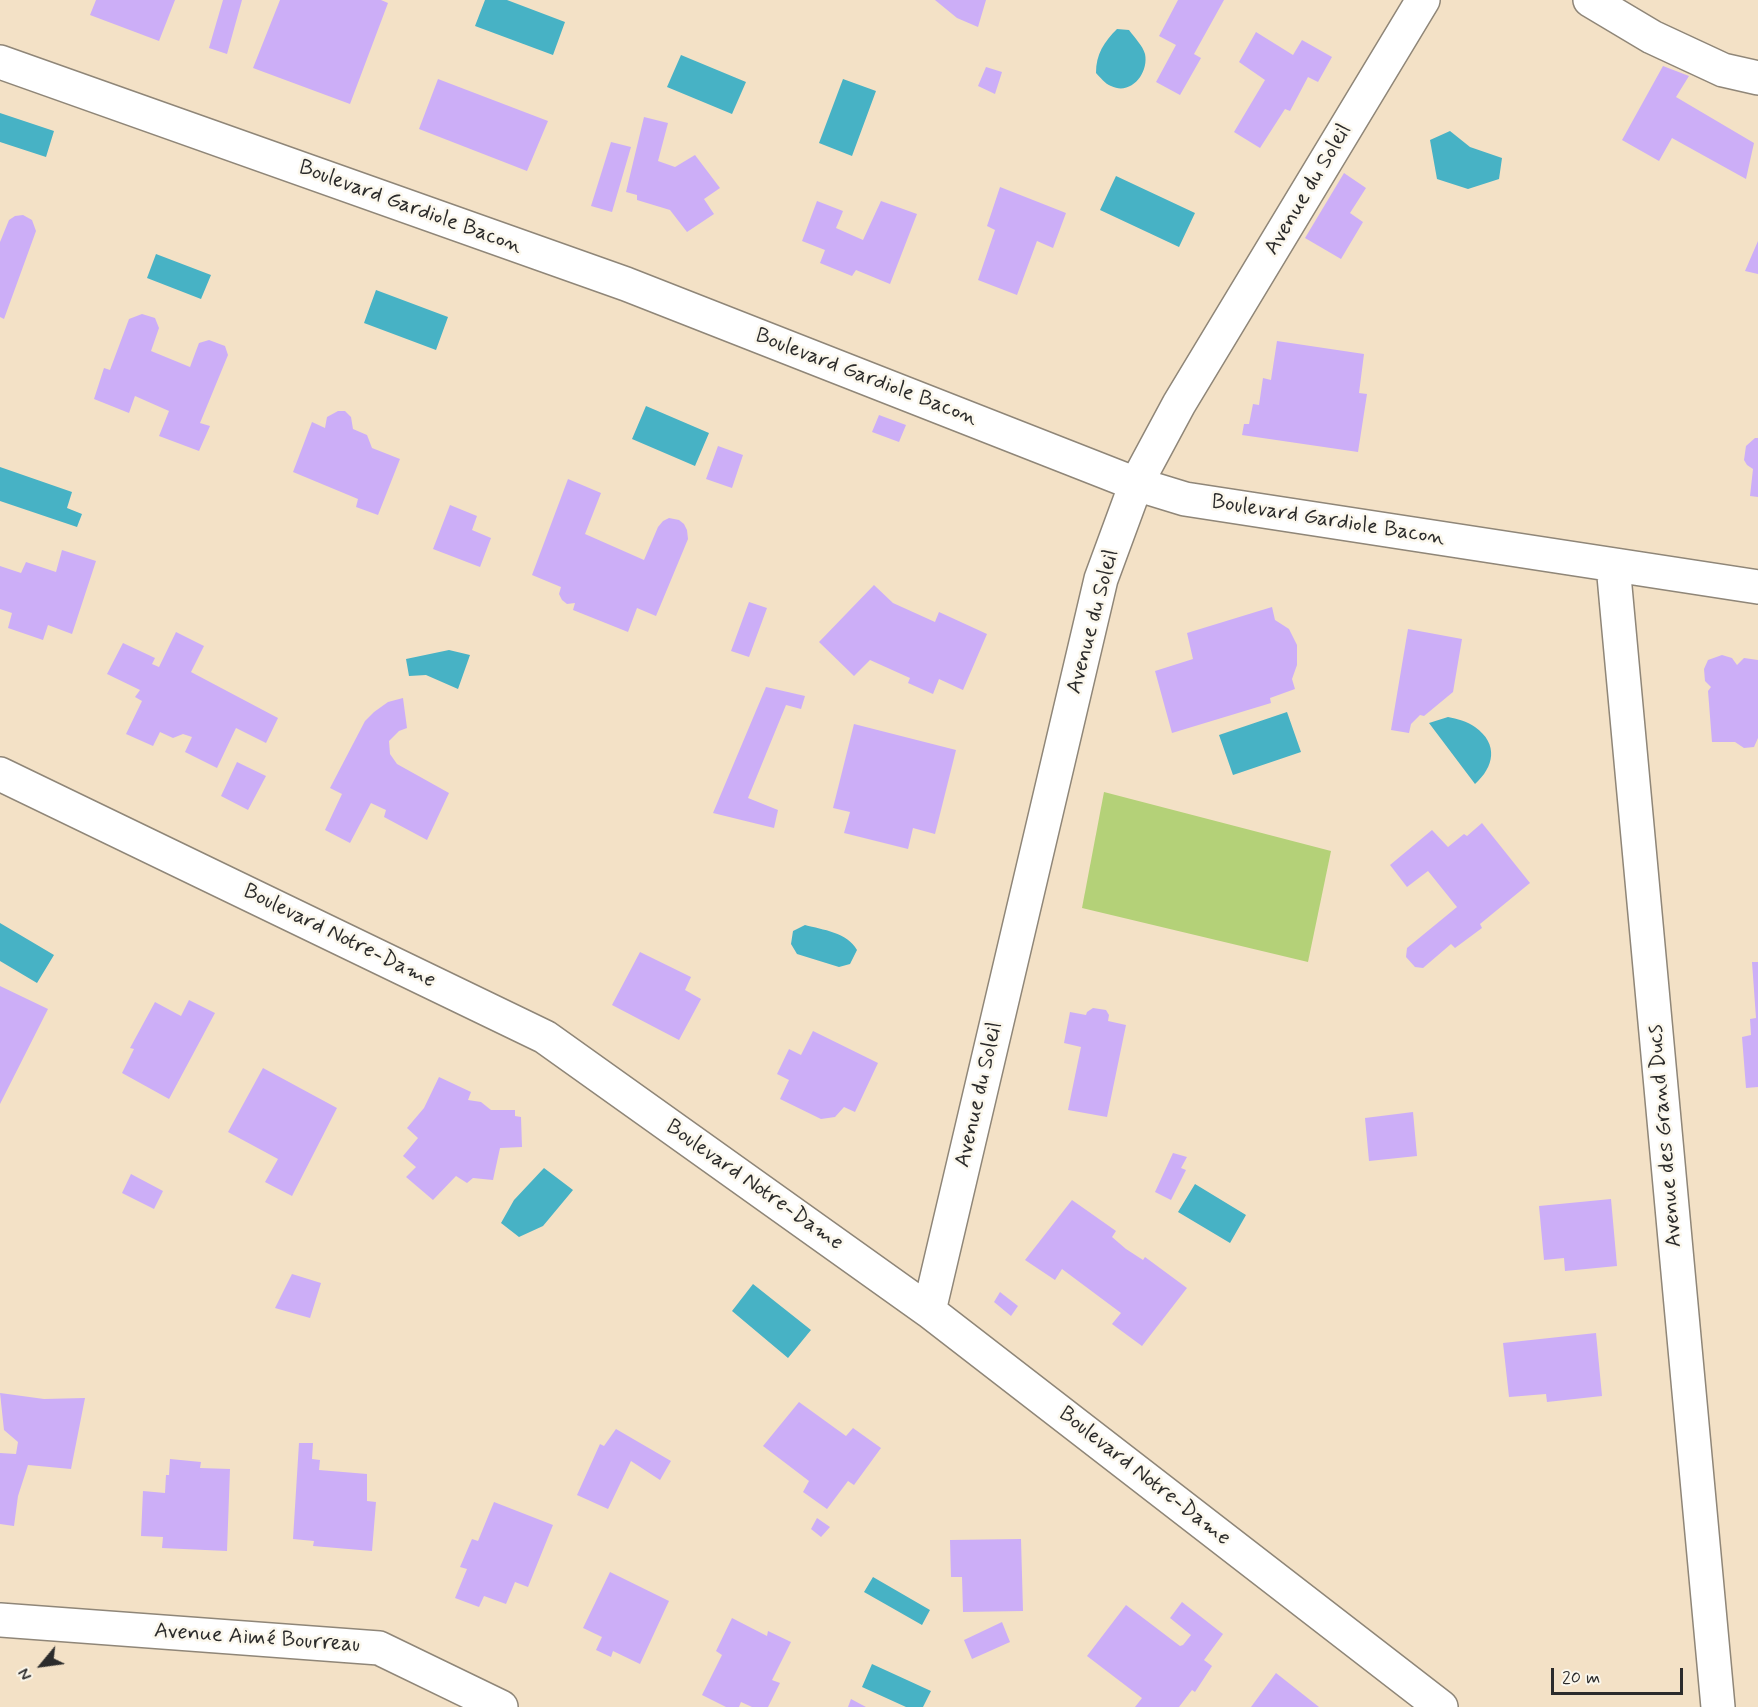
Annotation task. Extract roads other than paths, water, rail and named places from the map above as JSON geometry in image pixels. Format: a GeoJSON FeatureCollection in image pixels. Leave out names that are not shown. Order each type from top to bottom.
{"type":"FeatureCollection","features":[{"type":"Feature","properties":{"kind":"street","name":"Avenue du Soleil"},"geometry":{"type":"LineString","coordinates":[[930,1311],[1101,579],[1136,484],[1179,404],[1423,0]]}},
{"type":"Feature","properties":{"kind":"street"},"geometry":{"type":"LineString","coordinates":[[1590,0],[1652,38],[1723,69],[1758,78]]}},
{"type":"Feature","properties":{"kind":"street","name":"Boulevard Gardiole Bacon"},"geometry":{"type":"LineString","coordinates":[[0,62],[626,284],[1136,484],[1185,499],[1758,587]]}},
{"type":"Feature","properties":{"kind":"street","name":"Avenue des Grand Ducs"},"geometry":{"type":"LineString","coordinates":[[1613,566],[1718,1707]]}},
{"type":"Feature","properties":{"kind":"street","name":"Boulevard Notre-Dame"},"geometry":{"type":"LineString","coordinates":[[0,774],[545,1037],[930,1311],[1441,1707]]}},
{"type":"Feature","properties":{"kind":"street","name":"Avenue Aimé Bourreau"},"geometry":{"type":"LineString","coordinates":[[0,1620],[378,1648],[501,1707]]}},
{"type":"Feature","properties":{"kind":"water"},"geometry":{"type":"Polygon","coordinates":[[[485,0],[507,0],[565,22],[553,55],[475,26],[485,0]]]}},
{"type":"Feature","properties":{"kind":"water"},"geometry":{"type":"Polygon","coordinates":[[[1117,29],[1129,30],[1145,54],[1146,61],[1137,81],[1125,88],[1109,85],[1096,73],[1097,60],[1102,49],[1117,29]]]}},
{"type":"Feature","properties":{"kind":"water"},"geometry":{"type":"Polygon","coordinates":[[[681,55],[746,82],[732,114],[667,87],[681,55]]]}},
{"type":"Feature","properties":{"kind":"water"},"geometry":{"type":"Polygon","coordinates":[[[843,79],[876,91],[852,156],[819,143],[843,79]]]}},
{"type":"Feature","properties":{"kind":"water"},"geometry":{"type":"Polygon","coordinates":[[[0,113],[54,131],[46,157],[0,142],[0,113]]]}},
{"type":"Feature","properties":{"kind":"water"},"geometry":{"type":"Polygon","coordinates":[[[1450,131],[1470,147],[1502,158],[1499,179],[1468,189],[1437,179],[1430,140],[1450,131]]]}},
{"type":"Feature","properties":{"kind":"water"},"geometry":{"type":"Polygon","coordinates":[[[1116,176],[1195,213],[1179,247],[1100,210],[1116,176]]]}},
{"type":"Feature","properties":{"kind":"water"},"geometry":{"type":"Polygon","coordinates":[[[156,254],[211,275],[201,299],[147,278],[156,254]]]}},
{"type":"Feature","properties":{"kind":"water"},"geometry":{"type":"Polygon","coordinates":[[[376,290],[448,317],[436,350],[364,323],[376,290]]]}},
{"type":"Feature","properties":{"kind":"water"},"geometry":{"type":"Polygon","coordinates":[[[646,406],[709,433],[695,466],[632,439],[646,406]]]}},
{"type":"Feature","properties":{"kind":"water"},"geometry":{"type":"Polygon","coordinates":[[[0,467],[72,492],[67,508],[82,514],[77,527],[0,501],[0,467]]]}},
{"type":"Feature","properties":{"kind":"water"},"geometry":{"type":"Polygon","coordinates":[[[449,650],[470,655],[458,689],[426,675],[409,676],[406,659],[449,650]]]}},
{"type":"Feature","properties":{"kind":"water"},"geometry":{"type":"Polygon","coordinates":[[[1287,712],[1301,752],[1233,775],[1219,735],[1287,712]]]}},
{"type":"Feature","properties":{"kind":"water"},"geometry":{"type":"Polygon","coordinates":[[[1448,717],[1472,725],[1483,734],[1491,748],[1490,763],[1475,784],[1429,723],[1448,717]]]}},
{"type":"Feature","properties":{"kind":"water"},"geometry":{"type":"Polygon","coordinates":[[[0,923],[54,955],[37,983],[0,961],[0,923]]]}},
{"type":"Feature","properties":{"kind":"water"},"geometry":{"type":"Polygon","coordinates":[[[805,925],[841,935],[853,944],[857,950],[850,964],[839,967],[797,954],[791,944],[793,931],[805,925]]]}},
{"type":"Feature","properties":{"kind":"water"},"geometry":{"type":"Polygon","coordinates":[[[544,1168],[573,1190],[543,1226],[519,1237],[501,1223],[514,1200],[544,1168]]]}},
{"type":"Feature","properties":{"kind":"water"},"geometry":{"type":"Polygon","coordinates":[[[1195,1184],[1246,1215],[1230,1243],[1178,1212],[1195,1184]]]}},
{"type":"Feature","properties":{"kind":"water"},"geometry":{"type":"Polygon","coordinates":[[[753,1284],[811,1330],[788,1358],[732,1311],[753,1284]]]}},
{"type":"Feature","properties":{"kind":"water"},"geometry":{"type":"Polygon","coordinates":[[[873,1577],[930,1610],[922,1625],[864,1592],[873,1577]]]}},
{"type":"Feature","properties":{"kind":"water"},"geometry":{"type":"Polygon","coordinates":[[[872,1664],[931,1691],[923,1707],[906,1707],[862,1687],[872,1664]]]}}]}
